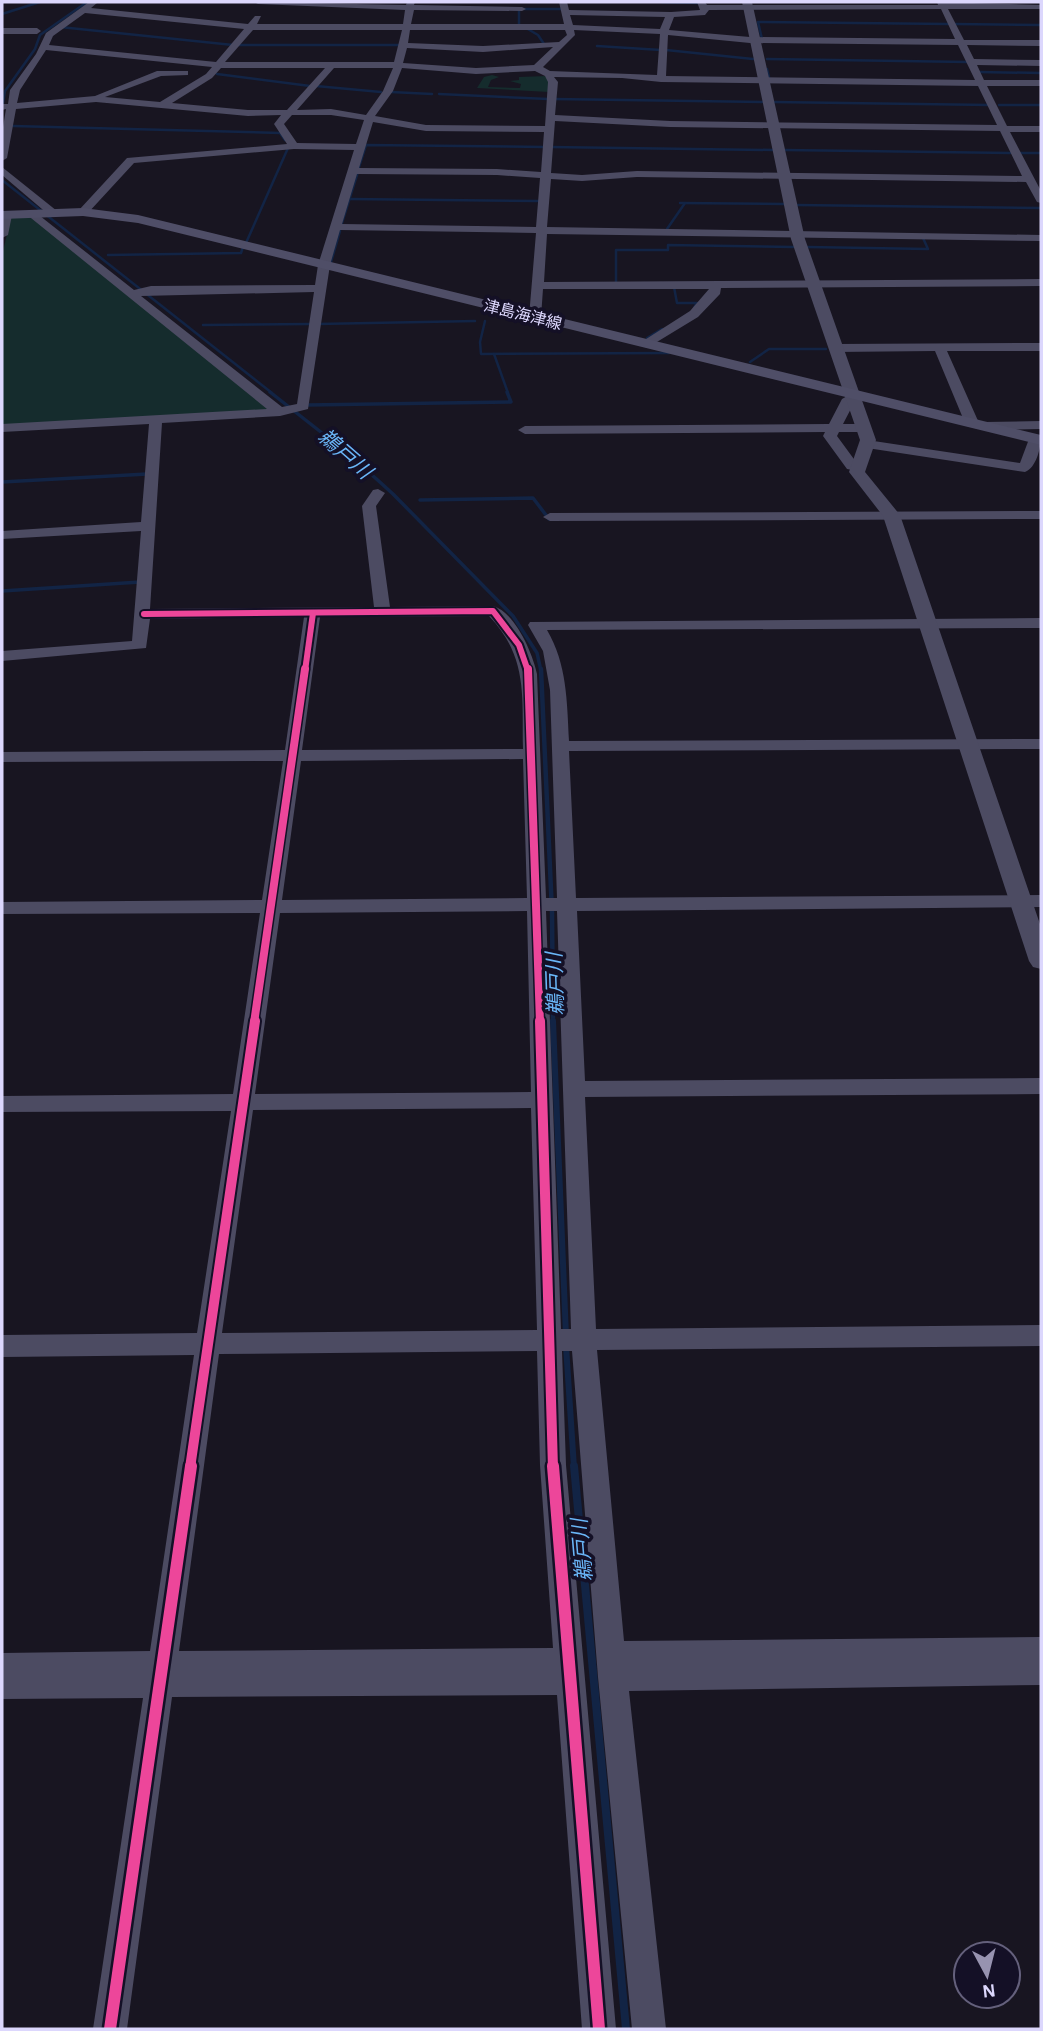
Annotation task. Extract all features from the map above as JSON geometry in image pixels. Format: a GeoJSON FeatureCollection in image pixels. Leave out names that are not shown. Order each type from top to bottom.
{"type":"FeatureCollection","features":[{"type":"Feature","properties":{"kind":"main road","name":"津島海津線"},"geometry":{"type":"LineString","coordinates":[[4,215],[83,212],[138,219],[850,396],[978,424],[1039,434]]}},
{"type":"Feature","properties":{"kind":"street"},"geometry":{"type":"LineString","coordinates":[[2,31],[34,34],[81,6],[94,2]]}},
{"type":"Feature","properties":{"kind":"street"},"geometry":{"type":"LineString","coordinates":[[258,2],[477,5],[522,9]]}},
{"type":"Feature","properties":{"kind":"street"},"geometry":{"type":"LineString","coordinates":[[162,105],[215,69],[251,27],[268,2]]}},
{"type":"Feature","properties":{"kind":"street"},"geometry":{"type":"LineString","coordinates":[[537,68],[571,36],[563,2]]}},
{"type":"Feature","properties":{"kind":"street"},"geometry":{"type":"LineString","coordinates":[[2,428],[282,412],[303,406],[324,265],[369,119],[383,103],[398,65],[410,5]]}},
{"type":"Feature","properties":{"kind":"street"},"geometry":{"type":"LineString","coordinates":[[565,12],[671,15],[705,12],[703,5],[1041,7]]}},
{"type":"Feature","properties":{"kind":"street"},"geometry":{"type":"LineString","coordinates":[[748,5],[813,284],[865,436],[857,472],[892,518],[969,748],[1031,901],[1041,961]]}},
{"type":"Feature","properties":{"kind":"street"},"geometry":{"type":"LineString","coordinates":[[942,5],[1041,200]]}},
{"type":"Feature","properties":{"kind":"street"},"geometry":{"type":"LineString","coordinates":[[2,158],[8,107],[15,90],[51,32],[81,6],[251,27],[568,27],[755,40],[1041,43]]}},
{"type":"Feature","properties":{"kind":"street"},"geometry":{"type":"LineString","coordinates":[[661,79],[665,23],[671,15]]}},
{"type":"Feature","properties":{"kind":"street"},"geometry":{"type":"LineString","coordinates":[[403,45],[483,49],[564,44]]}},
{"type":"Feature","properties":{"kind":"street"},"geometry":{"type":"LineString","coordinates":[[44,47],[215,69]]}},
{"type":"Feature","properties":{"kind":"street"},"geometry":{"type":"LineString","coordinates":[[970,62],[1041,63]]}},
{"type":"Feature","properties":{"kind":"street"},"geometry":{"type":"LineString","coordinates":[[295,146],[278,125],[332,65]]}},
{"type":"Feature","properties":{"kind":"street"},"geometry":{"type":"LineString","coordinates":[[90,99],[160,73],[332,65],[398,65],[476,71],[537,68],[548,74],[622,75],[661,79],[1041,83]]}},
{"type":"Feature","properties":{"kind":"street"},"geometry":{"type":"LineString","coordinates":[[535,317],[553,82],[548,74]]}},
{"type":"Feature","properties":{"kind":"street"},"geometry":{"type":"LineString","coordinates":[[8,107],[90,99],[248,113],[331,111],[426,128],[550,124],[1041,129]]}},
{"type":"Feature","properties":{"kind":"street"},"geometry":{"type":"LineString","coordinates":[[83,212],[131,160],[295,146],[360,147]]}},
{"type":"Feature","properties":{"kind":"street"},"geometry":{"type":"LineString","coordinates":[[2,170],[38,212],[282,412]]}},
{"type":"Feature","properties":{"kind":"street"},"geometry":{"type":"LineString","coordinates":[[353,171],[498,172],[546,176],[1029,179]]}},
{"type":"Feature","properties":{"kind":"street"},"geometry":{"type":"LineString","coordinates":[[2,235],[4,215]]}},
{"type":"Feature","properties":{"kind":"street"},"geometry":{"type":"LineString","coordinates":[[337,227],[541,230],[802,242],[927,237],[1041,238]]}},
{"type":"Feature","properties":{"kind":"street"},"geometry":{"type":"LineString","coordinates":[[927,237],[932,251]]}},
{"type":"Feature","properties":{"kind":"street"},"geometry":{"type":"LineString","coordinates":[[536,286],[1041,282]]}},
{"type":"Feature","properties":{"kind":"street"},"geometry":{"type":"LineString","coordinates":[[647,344],[694,314],[716,291],[713,285]]}},
{"type":"Feature","properties":{"kind":"street"},"geometry":{"type":"LineString","coordinates":[[139,293],[320,288]]}},
{"type":"Feature","properties":{"kind":"street"},"geometry":{"type":"LineString","coordinates":[[836,350],[1041,349]]}},
{"type":"Feature","properties":{"kind":"street"},"geometry":{"type":"LineString","coordinates":[[836,350],[1041,349]]}},
{"type":"Feature","properties":{"kind":"street"},"geometry":{"type":"LineString","coordinates":[[941,351],[978,424]]}},
{"type":"Feature","properties":{"kind":"street"},"geometry":{"type":"LineString","coordinates":[[850,396],[832,429],[831,439],[852,466]]}},
{"type":"Feature","properties":{"kind":"street"},"geometry":{"type":"LineString","coordinates":[[2,658],[136,647],[142,641],[156,419]]}},
{"type":"Feature","properties":{"kind":"street"},"geometry":{"type":"LineString","coordinates":[[525,430],[832,429],[1025,468],[1039,434]]}},
{"type":"Feature","properties":{"kind":"street"},"geometry":{"type":"LineString","coordinates":[[378,494],[369,506],[383,612]]}},
{"type":"Feature","properties":{"kind":"street"},"geometry":{"type":"LineString","coordinates":[[551,520],[1041,517]]}},
{"type":"Feature","properties":{"kind":"street"},"geometry":{"type":"LineString","coordinates":[[2,535],[149,526]]}},
{"type":"Feature","properties":{"kind":"street"},"geometry":{"type":"LineString","coordinates":[[144,614],[493,611],[510,628],[525,654],[530,672],[532,750],[574,1095],[566,1340],[553,1465],[599,2029]]}},
{"type":"Feature","properties":{"kind":"street"},"geometry":{"type":"LineString","coordinates":[[110,2029],[313,613]]}},
{"type":"Feature","properties":{"kind":"street"},"geometry":{"type":"LineString","coordinates":[[649,2029],[612,1666],[566,1340],[542,1096],[560,750],[556,675],[551,651],[536,625],[1041,623]]}},
{"type":"Feature","properties":{"kind":"street"},"geometry":{"type":"LineString","coordinates":[[969,748],[1041,744]]}},
{"type":"Feature","properties":{"kind":"street"},"geometry":{"type":"LineString","coordinates":[[560,750],[969,748],[1041,751]]}},
{"type":"Feature","properties":{"kind":"street"},"geometry":{"type":"LineString","coordinates":[[2,750],[294,752]]}},
{"type":"Feature","properties":{"kind":"street"},"geometry":{"type":"LineString","coordinates":[[2,757],[532,750]]}},
{"type":"Feature","properties":{"kind":"street"},"geometry":{"type":"LineString","coordinates":[[2,908],[1031,901]]}},
{"type":"Feature","properties":{"kind":"street"},"geometry":{"type":"LineString","coordinates":[[574,1095],[1041,1086]]}},
{"type":"Feature","properties":{"kind":"street"},"geometry":{"type":"LineString","coordinates":[[2,1094],[244,1098]]}},
{"type":"Feature","properties":{"kind":"street"},"geometry":{"type":"LineString","coordinates":[[574,1095],[1041,1096]]}},
{"type":"Feature","properties":{"kind":"street"},"geometry":{"type":"LineString","coordinates":[[2,1104],[244,1098],[542,1096]]}},
{"type":"Feature","properties":{"kind":"street"},"geometry":{"type":"LineString","coordinates":[[2,1346],[1041,1335]]}},
{"type":"Feature","properties":{"kind":"street"},"geometry":{"type":"LineString","coordinates":[[612,1666],[1041,1651]]}},
{"type":"Feature","properties":{"kind":"street"},"geometry":{"type":"LineString","coordinates":[[612,1666],[1041,1671]]}},
{"type":"Feature","properties":{"kind":"street"},"geometry":{"type":"LineString","coordinates":[[2,1667],[161,1674],[570,1671]]}},
{"type":"Feature","properties":{"kind":"street"},"geometry":{"type":"LineString","coordinates":[[2,1684],[161,1674]]}},
{"type":"Feature","properties":{"kind":"green space"},"geometry":{"type":"Polygon","coordinates":[[[547,76],[551,82],[549,92],[477,88],[484,77],[499,77],[491,80],[488,87],[520,88],[521,84],[510,81],[519,80],[519,77],[547,76]]]}},
{"type":"Feature","properties":{"kind":"green space"},"geometry":{"type":"Polygon","coordinates":[[[31,217],[270,407],[267,411],[2,425],[2,255],[11,218],[31,217]]]}},
{"type":"Feature","properties":{"kind":"waterway"},"geometry":{"type":"LineString","coordinates":[[2,14],[40,2]]}},
{"type":"Feature","properties":{"kind":"waterway","name":"鵜戸川"},"geometry":{"type":"LineString","coordinates":[[2,109],[5,91],[35,49],[40,35],[87,2]]}},
{"type":"Feature","properties":{"kind":"waterway"},"geometry":{"type":"LineString","coordinates":[[662,2],[698,3]]}},
{"type":"Feature","properties":{"kind":"waterway"},"geometry":{"type":"LineString","coordinates":[[514,9],[519,9],[519,26]]}},
{"type":"Feature","properties":{"kind":"waterway"},"geometry":{"type":"LineString","coordinates":[[524,9],[562,9]]}},
{"type":"Feature","properties":{"kind":"waterway"},"geometry":{"type":"LineString","coordinates":[[762,39],[758,22],[948,24]]}},
{"type":"Feature","properties":{"kind":"waterway"},"geometry":{"type":"LineString","coordinates":[[954,24],[1041,25]]}},
{"type":"Feature","properties":{"kind":"waterway"},"geometry":{"type":"LineString","coordinates":[[60,27],[233,45],[231,48]]}},
{"type":"Feature","properties":{"kind":"waterway"},"geometry":{"type":"LineString","coordinates":[[526,28],[538,35],[544,44]]}},
{"type":"Feature","properties":{"kind":"waterway"},"geometry":{"type":"LineString","coordinates":[[238,45],[398,45]]}},
{"type":"Feature","properties":{"kind":"waterway"},"geometry":{"type":"LineString","coordinates":[[597,46],[661,50]]}},
{"type":"Feature","properties":{"kind":"waterway"},"geometry":{"type":"LineString","coordinates":[[666,50],[753,59]]}},
{"type":"Feature","properties":{"kind":"waterway"},"geometry":{"type":"LineString","coordinates":[[767,59],[967,62]]}},
{"type":"Feature","properties":{"kind":"waterway"},"geometry":{"type":"LineString","coordinates":[[767,69],[769,77]]}},
{"type":"Feature","properties":{"kind":"waterway"},"geometry":{"type":"LineString","coordinates":[[978,72],[1041,73]]}},
{"type":"Feature","properties":{"kind":"waterway"},"geometry":{"type":"LineString","coordinates":[[217,74],[310,86]]}},
{"type":"Feature","properties":{"kind":"waterway"},"geometry":{"type":"LineString","coordinates":[[316,86],[381,92]]}},
{"type":"Feature","properties":{"kind":"waterway"},"geometry":{"type":"LineString","coordinates":[[391,92],[432,94]]}},
{"type":"Feature","properties":{"kind":"waterway"},"geometry":{"type":"LineString","coordinates":[[439,94],[548,99]]}},
{"type":"Feature","properties":{"kind":"waterway"},"geometry":{"type":"LineString","coordinates":[[554,99],[762,102]]}},
{"type":"Feature","properties":{"kind":"waterway"},"geometry":{"type":"LineString","coordinates":[[774,102],[989,105]]}},
{"type":"Feature","properties":{"kind":"waterway"},"geometry":{"type":"LineString","coordinates":[[999,105],[1041,105]]}},
{"type":"Feature","properties":{"kind":"waterway"},"geometry":{"type":"LineString","coordinates":[[13,126],[280,133],[285,140]]}},
{"type":"Feature","properties":{"kind":"waterway"},"geometry":{"type":"LineString","coordinates":[[358,170],[366,145],[545,147]]}},
{"type":"Feature","properties":{"kind":"waterway"},"geometry":{"type":"LineString","coordinates":[[551,147],[773,150]]}},
{"type":"Feature","properties":{"kind":"waterway"},"geometry":{"type":"LineString","coordinates":[[246,243],[288,148]]}},
{"type":"Feature","properties":{"kind":"waterway"},"geometry":{"type":"LineString","coordinates":[[785,150],[1010,153]]}},
{"type":"Feature","properties":{"kind":"waterway"},"geometry":{"type":"LineString","coordinates":[[1020,153],[1041,153]]}},
{"type":"Feature","properties":{"kind":"waterway"},"geometry":{"type":"LineString","coordinates":[[342,223],[358,172]]}},
{"type":"Feature","properties":{"kind":"waterway","name":"鵜戸川"},"geometry":{"type":"LineString","coordinates":[[2,180],[272,393]]}},
{"type":"Feature","properties":{"kind":"waterway"},"geometry":{"type":"LineString","coordinates":[[350,199],[539,201]]}},
{"type":"Feature","properties":{"kind":"waterway"},"geometry":{"type":"LineString","coordinates":[[680,203],[685,203]]}},
{"type":"Feature","properties":{"kind":"waterway"},"geometry":{"type":"LineString","coordinates":[[667,229],[685,203]]}},
{"type":"Feature","properties":{"kind":"waterway"},"geometry":{"type":"LineString","coordinates":[[685,203],[784,204]]}},
{"type":"Feature","properties":{"kind":"waterway"},"geometry":{"type":"LineString","coordinates":[[797,205],[1040,208]]}},
{"type":"Feature","properties":{"kind":"waterway"},"geometry":{"type":"LineString","coordinates":[[331,262],[340,231]]}},
{"type":"Feature","properties":{"kind":"waterway"},"geometry":{"type":"LineString","coordinates":[[808,247],[928,249],[923,238]]}},
{"type":"Feature","properties":{"kind":"waterway"},"geometry":{"type":"LineString","coordinates":[[616,283],[616,250],[668,250],[668,245],[793,247]]}},
{"type":"Feature","properties":{"kind":"waterway"},"geometry":{"type":"LineString","coordinates":[[108,255],[241,253],[243,247]]}},
{"type":"Feature","properties":{"kind":"waterway"},"geometry":{"type":"LineString","coordinates":[[671,287],[674,287],[677,303],[697,303],[694,308]]}},
{"type":"Feature","properties":{"kind":"waterway"},"geometry":{"type":"LineString","coordinates":[[318,324],[475,321]]}},
{"type":"Feature","properties":{"kind":"waterway"},"geometry":{"type":"LineString","coordinates":[[485,321],[480,342],[481,354],[669,353]]}},
{"type":"Feature","properties":{"kind":"waterway"},"geometry":{"type":"LineString","coordinates":[[203,325],[309,324]]}},
{"type":"Feature","properties":{"kind":"waterway"},"geometry":{"type":"LineString","coordinates":[[647,338],[662,329]]}},
{"type":"Feature","properties":{"kind":"waterway"},"geometry":{"type":"LineString","coordinates":[[750,362],[769,349],[826,349]]}},
{"type":"Feature","properties":{"kind":"waterway"},"geometry":{"type":"LineString","coordinates":[[494,354],[508,393]]}},
{"type":"Feature","properties":{"kind":"waterway","name":"鵜戸川"},"geometry":{"type":"LineString","coordinates":[[270,392],[350,455],[393,494],[513,616],[537,653],[541,671]]}},
{"type":"Feature","properties":{"kind":"waterway"},"geometry":{"type":"LineString","coordinates":[[307,405],[511,402],[507,392]]}},
{"type":"Feature","properties":{"kind":"waterway"},"geometry":{"type":"LineString","coordinates":[[2,482],[147,474]]}},
{"type":"Feature","properties":{"kind":"waterway"},"geometry":{"type":"LineString","coordinates":[[420,500],[533,498],[549,519]]}},
{"type":"Feature","properties":{"kind":"waterway"},"geometry":{"type":"LineString","coordinates":[[2,591],[140,582]]}},
{"type":"Feature","properties":{"kind":"waterway","name":"鵜戸川"},"geometry":{"type":"LineString","coordinates":[[541,669],[552,912],[553,1023]]}},
{"type":"Feature","properties":{"kind":"waterway","name":"鵜戸川"},"geometry":{"type":"LineString","coordinates":[[553,1021],[566,1336]]}},
{"type":"Feature","properties":{"kind":"waterway","name":"鵜戸川"},"geometry":{"type":"LineString","coordinates":[[566,1346],[574,1468]]}},
{"type":"Feature","properties":{"kind":"waterway","name":"鵜戸川"},"geometry":{"type":"LineString","coordinates":[[574,1466],[626,2029]]}},
{"type":"Feature","properties":{"kind":"cycle path"},"geometry":{"type":"LineString","coordinates":[[144,614],[493,611],[514,636],[524,654],[530,686],[553,1465],[599,2029]]}},
{"type":"Feature","properties":{"kind":"cycle path"},"geometry":{"type":"LineString","coordinates":[[110,2029],[313,613]]}}]}
